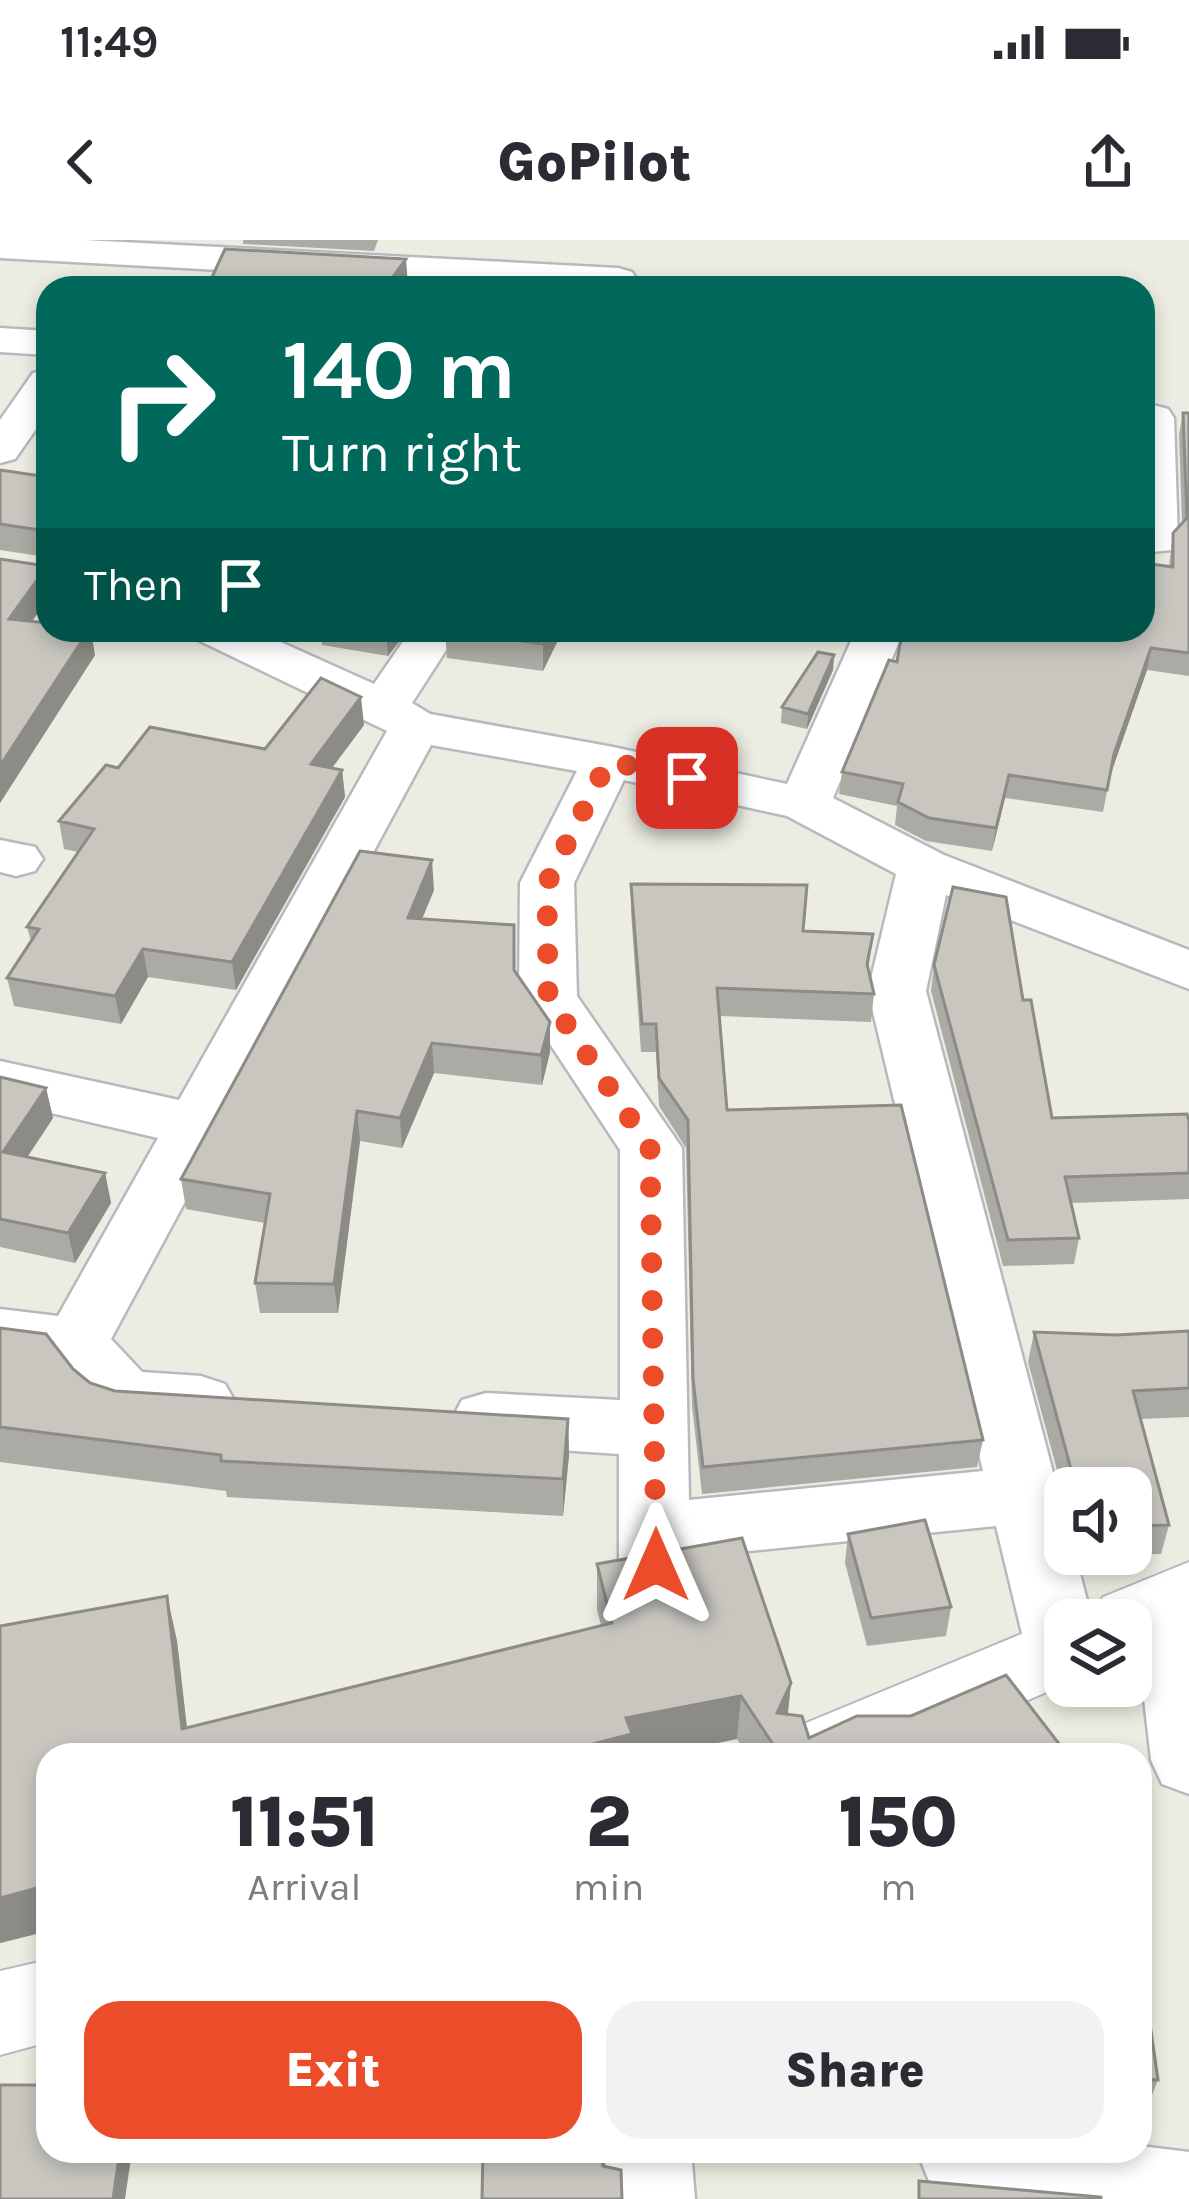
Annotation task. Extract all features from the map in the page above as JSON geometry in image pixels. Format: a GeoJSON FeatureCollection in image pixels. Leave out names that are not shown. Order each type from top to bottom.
{"type":"FeatureCollection","features":[{"type":"Feature","properties":{"kind":"street"},"geometry":{"type":"LineString","coordinates":[[0,247],[87,251],[195,273],[457,266],[572,276]]}},
{"type":"Feature","properties":{"kind":"street"},"geometry":{"type":"LineString","coordinates":[[70,276],[87,251]]}},
{"type":"Feature","properties":{"kind":"street"},"geometry":{"type":"LineString","coordinates":[[1,446],[36,398]]}},
{"type":"Feature","properties":{"kind":"street"},"geometry":{"type":"LineString","coordinates":[[1155,445],[1162,540]]}},
{"type":"Feature","properties":{"kind":"street"},"geometry":{"type":"LineString","coordinates":[[1,446],[36,450]]}},
{"type":"Feature","properties":{"kind":"street"},"geometry":{"type":"LineString","coordinates":[[240,642],[399,717],[804,804],[925,867],[1189,971]]}},
{"type":"Feature","properties":{"kind":"street"},"geometry":{"type":"LineString","coordinates":[[76,1343],[194,1124],[399,717],[430,642]]}},
{"type":"Feature","properties":{"kind":"street"},"geometry":{"type":"LineString","coordinates":[[804,804],[875,642]]}},
{"type":"Feature","properties":{"kind":"street"},"geometry":{"type":"LineString","coordinates":[[608,761],[547,883],[548,997],[650,1148],[656,1549],[1024,1495]]}},
{"type":"Feature","properties":{"kind":"street"},"geometry":{"type":"LineString","coordinates":[[925,867],[897,991],[1024,1495],[1104,1599]]}},
{"type":"Feature","properties":{"kind":"street"},"geometry":{"type":"LineString","coordinates":[[0,1081],[55,1097],[194,1124]]}},
{"type":"Feature","properties":{"kind":"street"},"geometry":{"type":"LineString","coordinates":[[0,1334],[76,1343],[124,1397],[262,1406]]}},
{"type":"Feature","properties":{"kind":"street"},"geometry":{"type":"LineString","coordinates":[[423,1415],[654,1429]]}},
{"type":"Feature","properties":{"kind":"street"},"geometry":{"type":"LineString","coordinates":[[845,1743],[1044,1657]]}},
{"type":"Feature","properties":{"kind":"street"},"geometry":{"type":"LineString","coordinates":[[1152,1683],[1189,1760]]}},
{"type":"Feature","properties":{"kind":"street"},"geometry":{"type":"LineString","coordinates":[[0,2013],[36,2004]]}},
{"type":"Feature","properties":{"kind":"street"},"geometry":{"type":"LineString","coordinates":[[649,2163],[650,2199]]}},
{"type":"Feature","properties":{"kind":"street"},"geometry":{"type":"LineString","coordinates":[[981,2163],[994,2170],[1189,2196]]}},
{"type":"Feature","properties":{"kind":"building"},"geometry":{"type":"Polygon","coordinates":[[[225,249],[406,259],[394,276],[213,276],[225,249]]]}},
{"type":"Feature","properties":{"kind":"building"},"geometry":{"type":"Polygon","coordinates":[[[1183,413],[1189,413],[1189,653],[1151,648],[1114,754],[1107,790],[1009,775],[996,828],[929,818],[898,802],[903,784],[842,772],[889,660],[897,662],[901,642],[1155,642],[1155,565],[1173,567],[1173,533],[1187,518],[1183,413]]]}},
{"type":"Feature","properties":{"kind":"building"},"geometry":{"type":"Polygon","coordinates":[[[0,470],[36,475],[36,529],[0,524],[0,470]]]}},
{"type":"Feature","properties":{"kind":"building"},"geometry":{"type":"Polygon","coordinates":[[[0,559],[36,564],[36,582],[9,619],[36,622],[36,642],[81,642],[0,766],[0,559]]]}},
{"type":"Feature","properties":{"kind":"building"},"geometry":{"type":"Polygon","coordinates":[[[818,652],[834,655],[808,714],[782,707],[818,652]]]}},
{"type":"Feature","properties":{"kind":"building"},"geometry":{"type":"Polygon","coordinates":[[[321,678],[361,697],[311,764],[342,770],[232,962],[143,949],[115,996],[7,978],[39,929],[27,927],[94,829],[59,821],[106,765],[118,768],[150,727],[265,749],[321,678]]]}},
{"type":"Feature","properties":{"kind":"building"},"geometry":{"type":"Polygon","coordinates":[[[360,851],[432,860],[408,918],[514,925],[514,970],[550,1022],[541,1055],[432,1043],[400,1118],[357,1111],[334,1284],[255,1283],[270,1194],[181,1179],[360,851]]]}},
{"type":"Feature","properties":{"kind":"building"},"geometry":{"type":"Polygon","coordinates":[[[631,884],[807,885],[803,931],[873,934],[867,964],[874,994],[717,988],[727,1110],[901,1105],[983,1440],[703,1467],[693,1379],[688,1120],[659,1078],[656,1024],[642,1024],[631,884]]]}},
{"type":"Feature","properties":{"kind":"building"},"geometry":{"type":"Polygon","coordinates":[[[953,887],[1006,897],[1023,1000],[1031,1000],[1052,1118],[1187,1114],[1189,1173],[1065,1177],[1079,1238],[1008,1240],[934,965],[953,887]]]}},
{"type":"Feature","properties":{"kind":"building"},"geometry":{"type":"Polygon","coordinates":[[[0,1077],[46,1088],[3,1152],[105,1173],[68,1233],[0,1219],[0,1077]]]}},
{"type":"Feature","properties":{"kind":"building"},"geometry":{"type":"Polygon","coordinates":[[[0,1328],[46,1334],[73,1369],[90,1383],[115,1391],[568,1419],[563,1479],[221,1461],[221,1455],[0,1427],[0,1328]]]}},
{"type":"Feature","properties":{"kind":"building"},"geometry":{"type":"Polygon","coordinates":[[[1189,1331],[1189,1388],[1133,1391],[1169,1525],[1152,1525],[1152,1467],[1070,1467],[1034,1332],[1189,1331]]]}},
{"type":"Feature","properties":{"kind":"building"},"geometry":{"type":"Polygon","coordinates":[[[925,1520],[951,1607],[871,1618],[848,1534],[925,1520]]]}},
{"type":"Feature","properties":{"kind":"building"},"geometry":{"type":"Polygon","coordinates":[[[742,1538],[791,1683],[777,1713],[802,1716],[809,1738],[857,1716],[911,1716],[1006,1675],[1058,1743],[772,1743],[741,1696],[626,1718],[632,1734],[597,1743],[36,1743],[36,1888],[0,1898],[0,1626],[167,1596],[182,1729],[612,1623],[597,1564],[742,1538]]]}},
{"type":"Feature","properties":{"kind":"building"},"geometry":{"type":"Polygon","coordinates":[[[1152,2038],[1158,2080],[1152,2080],[1152,2038]]]}},
{"type":"Feature","properties":{"kind":"building"},"geometry":{"type":"Polygon","coordinates":[[[0,2085],[36,2085],[36,2163],[118,2163],[113,2199],[0,2199],[0,2085]]]}},
{"type":"Feature","properties":{"kind":"building"},"geometry":{"type":"Polygon","coordinates":[[[483,2163],[603,2163],[621,2170],[622,2199],[482,2199],[483,2163]]]}},
{"type":"Feature","properties":{"kind":"building"},"geometry":{"type":"Polygon","coordinates":[[[919,2181],[1101,2197],[1101,2199],[919,2199],[919,2181]]]}},
{"type":"Feature","properties":{"kind":"route"},"geometry":{"type":"LineString","coordinates":[[656,1565],[650,1148],[548,997],[547,883],[608,761],[687,778]]}}]}
